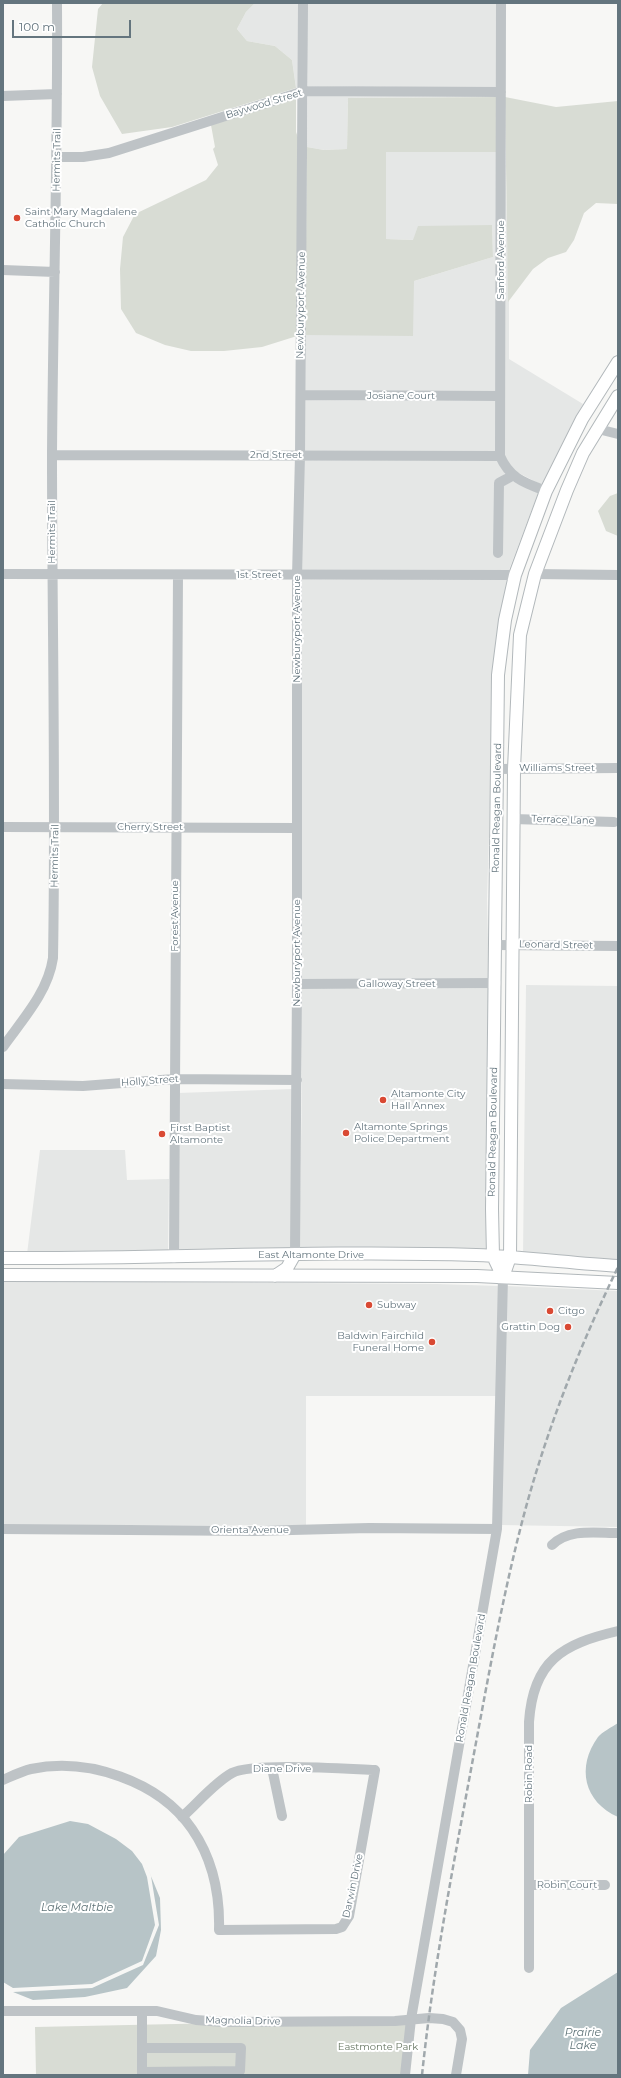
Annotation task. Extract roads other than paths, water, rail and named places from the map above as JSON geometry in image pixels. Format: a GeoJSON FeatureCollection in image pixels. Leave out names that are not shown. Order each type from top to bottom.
{"type":"FeatureCollection","features":[{"type":"Feature","properties":{"kind":"main road","name":"Ronald Reagan Boulevard"},"geometry":{"type":"LineString","coordinates":[[503,1277],[493,1256],[498,675],[505,620],[515,575],[546,492],[582,419],[618,362]]}},
{"type":"Feature","properties":{"kind":"main road","name":"Ronald Reagan Boulevard"},"geometry":{"type":"LineString","coordinates":[[503,1277],[510,1258],[514,945],[513,819],[520,635],[535,574],[566,490],[583,452],[618,396]]}},
{"type":"Feature","properties":{"kind":"main road"},"geometry":{"type":"LineString","coordinates":[[515,575],[535,574]]}},
{"type":"Feature","properties":{"kind":"main road"},"geometry":{"type":"LineString","coordinates":[[275,1276],[287,1268],[295,1254]]}},
{"type":"Feature","properties":{"kind":"main road","name":"East Altamonte Drive"},"geometry":{"type":"LineString","coordinates":[[3,1258],[174,1258],[295,1254],[493,1256],[618,1266]]}},
{"type":"Feature","properties":{"kind":"main road"},"geometry":{"type":"LineString","coordinates":[[110,1275],[119,1264],[133,1258]]}},
{"type":"Feature","properties":{"kind":"main road","name":"East Altamonte Drive"},"geometry":{"type":"LineString","coordinates":[[3,1275],[503,1277],[618,1283]]}},
{"type":"Feature","properties":{"kind":"street","name":"Hermits Trail"},"geometry":{"type":"LineString","coordinates":[[3,1047],[44,988],[51,971],[53,958],[55,828],[52,455],[57,157],[57,3]]}},
{"type":"Feature","properties":{"kind":"street","name":"Newburyport Avenue"},"geometry":{"type":"LineString","coordinates":[[295,1254],[297,1080],[297,576],[301,395],[304,90],[303,3]]}},
{"type":"Feature","properties":{"kind":"street","name":"Sanford Avenue"},"geometry":{"type":"LineString","coordinates":[[501,3],[500,456],[505,467],[512,476]]}},
{"type":"Feature","properties":{"kind":"street","name":"Baywood Street"},"geometry":{"type":"LineString","coordinates":[[57,157],[83,157],[109,153],[304,90],[501,92]]}},
{"type":"Feature","properties":{"kind":"street"},"geometry":{"type":"LineString","coordinates":[[3,96],[57,94]]}},
{"type":"Feature","properties":{"kind":"street"},"geometry":{"type":"LineString","coordinates":[[3,270],[55,272]]}},
{"type":"Feature","properties":{"kind":"street","name":"Josiane Court"},"geometry":{"type":"LineString","coordinates":[[301,395],[500,396]]}},
{"type":"Feature","properties":{"kind":"street"},"geometry":{"type":"LineString","coordinates":[[598,429],[618,434]]}},
{"type":"Feature","properties":{"kind":"street","name":"2nd Street"},"geometry":{"type":"LineString","coordinates":[[52,455],[500,456]]}},
{"type":"Feature","properties":{"kind":"street"},"geometry":{"type":"LineString","coordinates":[[498,553],[499,483],[512,476],[546,492]]}},
{"type":"Feature","properties":{"kind":"street","name":"1st Street"},"geometry":{"type":"LineString","coordinates":[[3,574],[297,576],[515,575]]}},
{"type":"Feature","properties":{"kind":"street"},"geometry":{"type":"LineString","coordinates":[[535,574],[618,575]]}},
{"type":"Feature","properties":{"kind":"street","name":"Forest Avenue"},"geometry":{"type":"LineString","coordinates":[[174,1258],[175,827],[178,575]]}},
{"type":"Feature","properties":{"kind":"street","name":"Williams Street"},"geometry":{"type":"LineString","coordinates":[[497,769],[618,768]]}},
{"type":"Feature","properties":{"kind":"street","name":"Terrace Lane"},"geometry":{"type":"LineString","coordinates":[[513,819],[614,822]]}},
{"type":"Feature","properties":{"kind":"street","name":"Cherry Street"},"geometry":{"type":"LineString","coordinates":[[3,827],[297,828]]}},
{"type":"Feature","properties":{"kind":"street","name":"Leonard Street"},"geometry":{"type":"LineString","coordinates":[[495,945],[618,946]]}},
{"type":"Feature","properties":{"kind":"street","name":"Galloway Street"},"geometry":{"type":"LineString","coordinates":[[297,984],[496,983]]}},
{"type":"Feature","properties":{"kind":"street","name":"Holly Street"},"geometry":{"type":"LineString","coordinates":[[3,1084],[83,1086],[174,1079],[297,1080]]}},
{"type":"Feature","properties":{"kind":"street","name":"Ronald Reagan Boulevard"},"geometry":{"type":"LineString","coordinates":[[405,2075],[412,2019],[497,1529],[503,1277]]}},
{"type":"Feature","properties":{"kind":"street","name":"Orienta Avenue"},"geometry":{"type":"LineString","coordinates":[[3,1529],[254,1531],[377,1528],[497,1529]]}},
{"type":"Feature","properties":{"kind":"street"},"geometry":{"type":"LineString","coordinates":[[552,1545],[560,1537],[569,1534],[618,1533]]}},
{"type":"Feature","properties":{"kind":"street","name":"Robin Road"},"geometry":{"type":"LineString","coordinates":[[529,1968],[529,1722],[533,1690],[540,1674],[551,1660],[569,1648],[593,1637],[618,1631]]}},
{"type":"Feature","properties":{"kind":"street"},"geometry":{"type":"LineString","coordinates":[[3,1780],[30,1769],[46,1767],[82,1768],[101,1771],[139,1785],[154,1793],[182,1817]]}},
{"type":"Feature","properties":{"kind":"street","name":"Diane Drive"},"geometry":{"type":"LineString","coordinates":[[182,1817],[225,1778],[234,1772],[249,1768],[375,1770]]}},
{"type":"Feature","properties":{"kind":"street"},"geometry":{"type":"LineString","coordinates":[[272,1768],[282,1816]]}},
{"type":"Feature","properties":{"kind":"street","name":"Darwin Drive"},"geometry":{"type":"LineString","coordinates":[[182,1817],[197,1837],[213,1874],[218,1892],[219,1930],[336,1929],[342,1927],[349,1916],[375,1770]]}},
{"type":"Feature","properties":{"kind":"street","name":"Robin Court"},"geometry":{"type":"LineString","coordinates":[[529,1885],[605,1885]]}},
{"type":"Feature","properties":{"kind":"street","name":"Magnolia Drive"},"geometry":{"type":"LineString","coordinates":[[3,2011],[157,2011],[196,2020],[223,2022],[395,2021],[412,2019],[444,2019],[453,2022],[460,2030],[462,2039],[456,2075]]}},
{"type":"Feature","properties":{"kind":"street"},"geometry":{"type":"LineString","coordinates":[[142,2012],[142,2048],[142,2073],[240,2071],[241,2048],[142,2048]]}},
{"type":"Feature","properties":{"kind":"water"},"geometry":{"type":"Polygon","coordinates":[[[618,1723],[618,1817],[606,1810],[597,1802],[587,1783],[586,1772],[587,1760],[591,1748],[598,1737],[618,1723]]]}},
{"type":"Feature","properties":{"kind":"water","name":"Lake Maltbie"},"geometry":{"type":"Polygon","coordinates":[[[70,1821],[88,1824],[116,1839],[132,1851],[142,1864],[147,1877],[155,1925],[142,1961],[92,1984],[13,1988],[3,1982],[3,1855],[19,1837],[70,1821]]]}},
{"type":"Feature","properties":{"kind":"water"},"geometry":{"type":"Polygon","coordinates":[[[151,1876],[160,1898],[161,1930],[156,1956],[127,1988],[85,1997],[33,2000],[13,1992],[92,1988],[143,1965],[159,1925],[151,1876]]]}},
{"type":"Feature","properties":{"kind":"water","name":"Prairie Lake"},"geometry":{"type":"Polygon","coordinates":[[[618,1972],[618,2075],[528,2075],[530,2050],[561,2008],[618,1972]]]}},
{"type":"Feature","properties":{"kind":"railway"},"geometry":{"type":"LineString","coordinates":[[422,2075],[432,1997],[451,1880],[489,1674],[521,1526],[551,1426],[589,1330],[618,1267]]}},
{"type":"Feature","properties":{"kind":"place","name":"Saint Mary Magdalene Catholic Church"},"geometry":{"type":"Point","coordinates":[17,218]}},
{"type":"Feature","properties":{"kind":"place","name":"Altamonte City Hall Annex"},"geometry":{"type":"Point","coordinates":[383,1100]}},
{"type":"Feature","properties":{"kind":"place","name":"Altamonte Springs Police Department"},"geometry":{"type":"Point","coordinates":[346,1133]}},
{"type":"Feature","properties":{"kind":"place","name":"First Baptist Altamonte"},"geometry":{"type":"Point","coordinates":[162,1134]}},
{"type":"Feature","properties":{"kind":"place","name":"Subway"},"geometry":{"type":"Point","coordinates":[369,1305]}},
{"type":"Feature","properties":{"kind":"place","name":"Citgo"},"geometry":{"type":"Point","coordinates":[550,1311]}},
{"type":"Feature","properties":{"kind":"place","name":"Grattin Dog"},"geometry":{"type":"Point","coordinates":[568,1327]}},
{"type":"Feature","properties":{"kind":"place","name":"Baldwin Fairchild Funeral Home"},"geometry":{"type":"Point","coordinates":[432,1342]}},
{"type":"Feature","properties":{"kind":"park label","name":"Eastmonte Park"},"geometry":{"type":"Point","coordinates":[378,2047]}}]}
